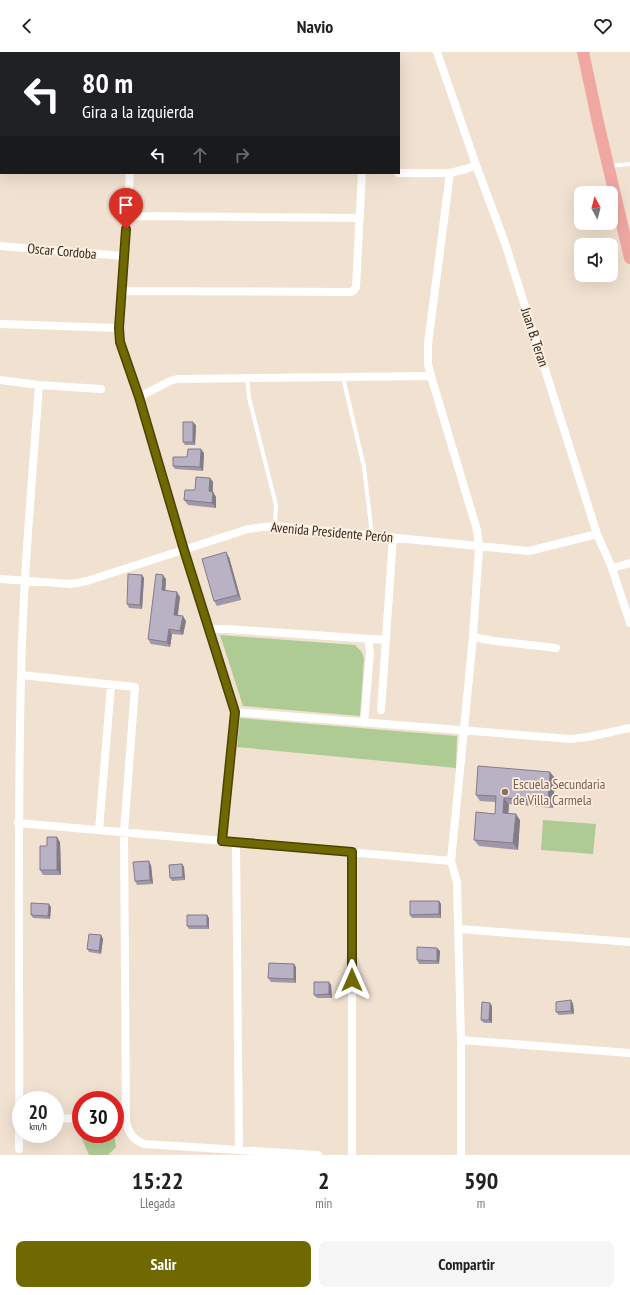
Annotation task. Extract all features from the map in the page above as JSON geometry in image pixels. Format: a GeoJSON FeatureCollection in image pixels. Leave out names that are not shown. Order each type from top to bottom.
{"type":"FeatureCollection","features":[{"type":"Feature","properties":{"kind":"main road"},"geometry":{"type":"LineString","coordinates":[[583,52],[630,258]]}},
{"type":"Feature","properties":{"kind":"street","name":"Juan B. Teran"},"geometry":{"type":"LineString","coordinates":[[438,52],[476,165],[505,243],[597,534],[612,568],[630,623]]}},
{"type":"Feature","properties":{"kind":"street"},"geometry":{"type":"LineString","coordinates":[[400,172],[450,173],[476,165]]}},
{"type":"Feature","properties":{"kind":"street"},"geometry":{"type":"LineString","coordinates":[[450,173],[428,334],[428,364],[477,530],[479,547],[473,637],[450,861],[458,882],[461,1040],[461,1155]]}},
{"type":"Feature","properties":{"kind":"street"},"geometry":{"type":"LineString","coordinates":[[130,174],[121,290],[119,328],[120,342],[139,397],[184,550],[235,712],[222,841]]}},
{"type":"Feature","properties":{"kind":"street"},"geometry":{"type":"LineString","coordinates":[[121,290],[351,292],[356,287],[362,174]]}},
{"type":"Feature","properties":{"kind":"street"},"geometry":{"type":"LineString","coordinates":[[127,216],[360,218]]}},
{"type":"Feature","properties":{"kind":"street","name":"Oscar Cordoba"},"geometry":{"type":"LineString","coordinates":[[0,246],[124,256]]}},
{"type":"Feature","properties":{"kind":"street"},"geometry":{"type":"LineString","coordinates":[[0,324],[119,328]]}},
{"type":"Feature","properties":{"kind":"street"},"geometry":{"type":"LineString","coordinates":[[139,397],[177,379],[431,376]]}},
{"type":"Feature","properties":{"kind":"street"},"geometry":{"type":"LineString","coordinates":[[0,380],[101,390]]}},
{"type":"Feature","properties":{"kind":"street"},"geometry":{"type":"LineString","coordinates":[[20,1091],[18,823],[21,675],[25,580],[39,385]]}},
{"type":"Feature","properties":{"kind":"street","name":"Avenida Presidente Perón"},"geometry":{"type":"LineString","coordinates":[[0,578],[71,584],[86,581],[248,530],[275,526],[529,551],[597,534]]}},
{"type":"Feature","properties":{"kind":"street"},"geometry":{"type":"LineString","coordinates":[[381,710],[393,537]]}},
{"type":"Feature","properties":{"kind":"street"},"geometry":{"type":"LineString","coordinates":[[612,568],[630,563]]}},
{"type":"Feature","properties":{"kind":"street"},"geometry":{"type":"LineString","coordinates":[[209,629],[386,640]]}},
{"type":"Feature","properties":{"kind":"street"},"geometry":{"type":"LineString","coordinates":[[473,637],[494,641],[556,648]]}},
{"type":"Feature","properties":{"kind":"street"},"geometry":{"type":"LineString","coordinates":[[364,723],[370,653],[368,639]]}},
{"type":"Feature","properties":{"kind":"street"},"geometry":{"type":"LineString","coordinates":[[21,675],[135,687],[124,832],[126,1121],[128,1131],[136,1141],[144,1144],[318,1155]]}},
{"type":"Feature","properties":{"kind":"street"},"geometry":{"type":"LineString","coordinates":[[99,830],[111,685]]}},
{"type":"Feature","properties":{"kind":"street"},"geometry":{"type":"LineString","coordinates":[[235,712],[464,732],[571,739],[630,728]]}},
{"type":"Feature","properties":{"kind":"street"},"geometry":{"type":"LineString","coordinates":[[18,823],[450,861]]}},
{"type":"Feature","properties":{"kind":"street"},"geometry":{"type":"LineString","coordinates":[[236,842],[239,1150]]}},
{"type":"Feature","properties":{"kind":"street"},"geometry":{"type":"LineString","coordinates":[[352,852],[352,1155]]}},
{"type":"Feature","properties":{"kind":"street"},"geometry":{"type":"LineString","coordinates":[[459,929],[630,942]]}},
{"type":"Feature","properties":{"kind":"street"},"geometry":{"type":"LineString","coordinates":[[461,1040],[630,1052]]}},
{"type":"Feature","properties":{"kind":"street"},"geometry":{"type":"LineString","coordinates":[[19,1143],[19,1149]]}},
{"type":"Feature","properties":{"kind":"lane"},"geometry":{"type":"LineString","coordinates":[[608,166],[630,164]]}},
{"type":"Feature","properties":{"kind":"lane"},"geometry":{"type":"LineString","coordinates":[[247,377],[249,398],[276,506],[275,526]]}},
{"type":"Feature","properties":{"kind":"lane"},"geometry":{"type":"LineString","coordinates":[[343,377],[364,467],[372,535]]}},
{"type":"Feature","properties":{"kind":"green space"},"geometry":{"type":"Polygon","coordinates":[[[220,635],[355,645],[361,651],[364,658],[360,716],[243,706],[220,635]]]}},
{"type":"Feature","properties":{"kind":"green space"},"geometry":{"type":"Polygon","coordinates":[[[240,718],[457,736],[456,768],[237,747],[240,718]]]}},
{"type":"Feature","properties":{"kind":"green space"},"geometry":{"type":"Polygon","coordinates":[[[543,820],[596,824],[593,854],[541,850],[543,820]]]}},
{"type":"Feature","properties":{"kind":"green space"},"geometry":{"type":"Polygon","coordinates":[[[84,1143],[115,1143],[116,1147],[108,1155],[89,1155],[84,1143]]]}},
{"type":"Feature","properties":{"kind":"building"},"geometry":{"type":"Polygon","coordinates":[[[183,422],[193,422],[193,442],[183,442],[183,422]]]}},
{"type":"Feature","properties":{"kind":"building"},"geometry":{"type":"Polygon","coordinates":[[[188,449],[201,449],[200,467],[173,466],[173,457],[187,457],[188,449]]]}},
{"type":"Feature","properties":{"kind":"building"},"geometry":{"type":"Polygon","coordinates":[[[196,477],[210,478],[209,491],[213,492],[212,503],[184,500],[185,490],[195,490],[196,477]]]}},
{"type":"Feature","properties":{"kind":"building"},"geometry":{"type":"Polygon","coordinates":[[[226,552],[238,595],[214,601],[202,559],[226,552]]]}},
{"type":"Feature","properties":{"kind":"building"},"geometry":{"type":"Polygon","coordinates":[[[128,574],[142,575],[140,605],[127,604],[128,574]]]}},
{"type":"Feature","properties":{"kind":"building"},"geometry":{"type":"Polygon","coordinates":[[[156,574],[163,575],[162,590],[177,592],[174,615],[183,616],[180,631],[169,629],[167,642],[148,639],[156,574]]]}},
{"type":"Feature","properties":{"kind":"building"},"geometry":{"type":"Polygon","coordinates":[[[478,766],[550,772],[548,801],[504,798],[503,813],[516,814],[513,843],[474,840],[476,812],[495,814],[496,796],[476,795],[478,766]]]}},
{"type":"Feature","properties":{"kind":"building"},"geometry":{"type":"Polygon","coordinates":[[[47,837],[57,837],[57,870],[40,870],[40,846],[47,846],[47,837]]]}},
{"type":"Feature","properties":{"kind":"building"},"geometry":{"type":"Polygon","coordinates":[[[149,861],[150,880],[135,881],[133,862],[149,861]]]}},
{"type":"Feature","properties":{"kind":"building"},"geometry":{"type":"Polygon","coordinates":[[[182,864],[183,877],[170,878],[169,865],[182,864]]]}},
{"type":"Feature","properties":{"kind":"building"},"geometry":{"type":"Polygon","coordinates":[[[410,901],[439,901],[439,914],[410,915],[410,901]]]}},
{"type":"Feature","properties":{"kind":"building"},"geometry":{"type":"Polygon","coordinates":[[[31,903],[49,904],[48,916],[31,915],[31,903]]]}},
{"type":"Feature","properties":{"kind":"building"},"geometry":{"type":"Polygon","coordinates":[[[187,915],[207,915],[207,926],[187,926],[187,915]]]}},
{"type":"Feature","properties":{"kind":"building"},"geometry":{"type":"Polygon","coordinates":[[[89,934],[101,935],[99,951],[87,949],[89,934]]]}},
{"type":"Feature","properties":{"kind":"building"},"geometry":{"type":"Polygon","coordinates":[[[417,947],[437,948],[437,961],[417,960],[417,947]]]}},
{"type":"Feature","properties":{"kind":"building"},"geometry":{"type":"Polygon","coordinates":[[[269,963],[294,964],[294,979],[268,978],[269,963]]]}},
{"type":"Feature","properties":{"kind":"building"},"geometry":{"type":"Polygon","coordinates":[[[314,982],[329,982],[329,994],[314,995],[314,982]]]}},
{"type":"Feature","properties":{"kind":"building"},"geometry":{"type":"Polygon","coordinates":[[[571,1000],[571,1011],[556,1012],[556,1002],[571,1000]]]}},
{"type":"Feature","properties":{"kind":"building"},"geometry":{"type":"Polygon","coordinates":[[[482,1002],[490,1003],[489,1020],[481,1020],[482,1002]]]}},
{"type":"Feature","properties":{"kind":"place","name":"Escuela Secundaria de Villa Carmela"},"geometry":{"type":"Point","coordinates":[505,792]}},
{"type":"Feature","properties":{"kind":"route"},"geometry":{"type":"LineString","coordinates":[[126,229],[121,290],[119,328],[120,342],[139,397],[184,550],[235,712],[222,841],[352,852],[352,980]]}}]}
